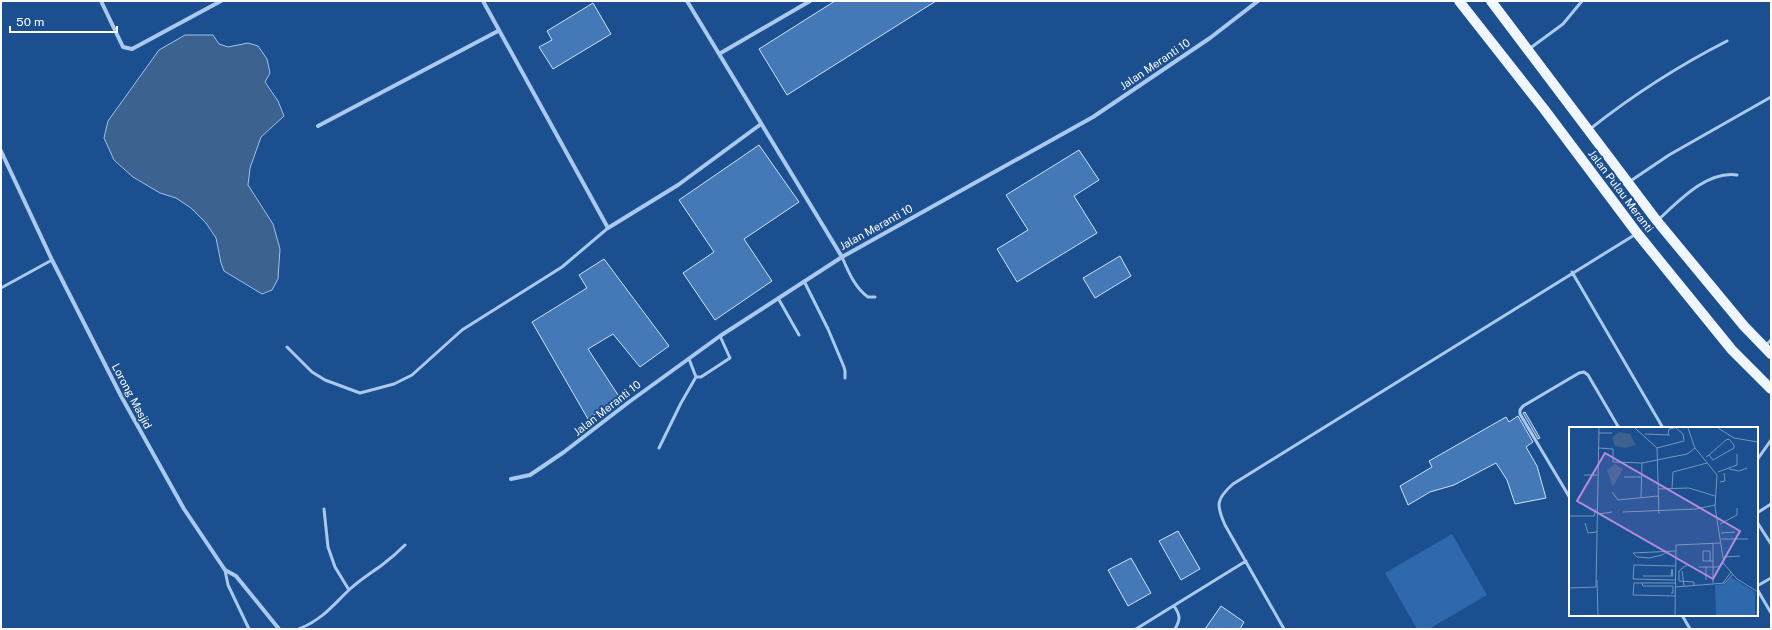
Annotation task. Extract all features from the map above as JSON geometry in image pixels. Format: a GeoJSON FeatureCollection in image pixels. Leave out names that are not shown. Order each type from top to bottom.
{"type":"FeatureCollection","features":[{"type":"Feature","properties":{"kind":"main road","name":"Jalan Pulau Meranti"},"geometry":{"type":"LineString","coordinates":[[1459,1],[1544,109],[1637,233],[1732,350],[1771,388]]}},
{"type":"Feature","properties":{"kind":"main road","name":"Jalan Pulau Meranti"},"geometry":{"type":"LineString","coordinates":[[1491,1],[1656,221],[1767,351]]}},
{"type":"Feature","properties":{"kind":"street"},"geometry":{"type":"LineString","coordinates":[[100,1],[123,47],[132,49],[221,1]]}},
{"type":"Feature","properties":{"kind":"street"},"geometry":{"type":"LineString","coordinates":[[483,1],[498,31],[608,228],[678,185],[761,124]]}},
{"type":"Feature","properties":{"kind":"street"},"geometry":{"type":"LineString","coordinates":[[687,1],[842,257]]}},
{"type":"Feature","properties":{"kind":"street"},"geometry":{"type":"LineString","coordinates":[[719,54],[810,1]]}},
{"type":"Feature","properties":{"kind":"street","name":"Jalan Meranti 10"},"geometry":{"type":"LineString","coordinates":[[511,479],[530,475],[564,452],[629,402],[720,336],[804,281],[842,257],[1093,117],[1210,38],[1258,1]]}},
{"type":"Feature","properties":{"kind":"street"},"geometry":{"type":"LineString","coordinates":[[318,126],[498,31]]}},
{"type":"Feature","properties":{"kind":"street","name":"Lorong Masjid"},"geometry":{"type":"LineString","coordinates":[[1,151],[52,260],[124,402],[184,509],[224,570],[236,576],[279,629]]}},
{"type":"Feature","properties":{"kind":"lane"},"geometry":{"type":"LineString","coordinates":[[1528,50],[1563,24],[1582,1]]}},
{"type":"Feature","properties":{"kind":"lane"},"geometry":{"type":"LineString","coordinates":[[1588,130],[1630,98],[1683,64],[1727,41]]}},
{"type":"Feature","properties":{"kind":"lane"},"geometry":{"type":"LineString","coordinates":[[1628,183],[1669,155],[1771,97]]}},
{"type":"Feature","properties":{"kind":"lane"},"geometry":{"type":"LineString","coordinates":[[1656,221],[1686,194],[1712,179],[1726,173],[1737,175]]}},
{"type":"Feature","properties":{"kind":"lane"},"geometry":{"type":"LineString","coordinates":[[287,347],[312,372],[325,380],[360,393],[394,384],[412,375],[462,330],[562,267],[608,228]]}},
{"type":"Feature","properties":{"kind":"lane"},"geometry":{"type":"LineString","coordinates":[[1284,629],[1225,525],[1218,503],[1223,494],[1233,484],[1637,233]]}},
{"type":"Feature","properties":{"kind":"lane"},"geometry":{"type":"LineString","coordinates":[[842,257],[848,271],[862,292],[868,297],[875,297]]}},
{"type":"Feature","properties":{"kind":"lane"},"geometry":{"type":"LineString","coordinates":[[1,288],[52,260]]}},
{"type":"Feature","properties":{"kind":"lane"},"geometry":{"type":"LineString","coordinates":[[1572,272],[1662,427]]}},
{"type":"Feature","properties":{"kind":"lane"},"geometry":{"type":"LineString","coordinates":[[804,281],[828,329],[844,367],[845,378]]}},
{"type":"Feature","properties":{"kind":"lane"},"geometry":{"type":"LineString","coordinates":[[778,298],[799,335]]}},
{"type":"Feature","properties":{"kind":"lane"},"geometry":{"type":"LineString","coordinates":[[696,377],[701,377],[730,358],[720,336]]}},
{"type":"Feature","properties":{"kind":"lane"},"geometry":{"type":"LineString","coordinates":[[1767,351],[1771,340]]}},
{"type":"Feature","properties":{"kind":"lane"},"geometry":{"type":"LineString","coordinates":[[689,359],[696,377]]}},
{"type":"Feature","properties":{"kind":"lane"},"geometry":{"type":"LineString","coordinates":[[1569,496],[1520,414],[1520,410],[1523,406],[1579,373],[1584,372],[1588,375],[1618,427]]}},
{"type":"Feature","properties":{"kind":"lane"},"geometry":{"type":"LineString","coordinates":[[659,448],[681,403],[696,377]]}},
{"type":"Feature","properties":{"kind":"lane"},"geometry":{"type":"LineString","coordinates":[[1758,459],[1771,440]]}},
{"type":"Feature","properties":{"kind":"lane"},"geometry":{"type":"LineString","coordinates":[[1758,512],[1771,504]]}},
{"type":"Feature","properties":{"kind":"lane"},"geometry":{"type":"LineString","coordinates":[[324,509],[328,547],[335,568],[349,590]]}},
{"type":"Feature","properties":{"kind":"lane"},"geometry":{"type":"LineString","coordinates":[[1758,524],[1771,544]]}},
{"type":"Feature","properties":{"kind":"lane"},"geometry":{"type":"LineString","coordinates":[[299,629],[318,619],[333,607],[349,590],[405,545]]}},
{"type":"Feature","properties":{"kind":"lane"},"geometry":{"type":"LineString","coordinates":[[1136,629],[1246,561]]}},
{"type":"Feature","properties":{"kind":"lane"},"geometry":{"type":"LineString","coordinates":[[224,570],[228,585],[250,629]]}},
{"type":"Feature","properties":{"kind":"lane"},"geometry":{"type":"LineString","coordinates":[[1758,587],[1771,578]]}},
{"type":"Feature","properties":{"kind":"lane"},"geometry":{"type":"LineString","coordinates":[[1758,590],[1771,613]]}},
{"type":"Feature","properties":{"kind":"lane"},"geometry":{"type":"LineString","coordinates":[[1174,606],[1180,615],[1180,621],[1175,629]]}},
{"type":"Feature","properties":{"kind":"lane"},"geometry":{"type":"LineString","coordinates":[[1683,616],[1690,629]]}},
{"type":"Feature","properties":{"kind":"shaded area"},"geometry":{"type":"Polygon","coordinates":[[[185,35],[213,35],[219,44],[228,47],[248,43],[258,46],[267,59],[270,73],[265,82],[278,101],[284,116],[261,137],[250,168],[248,185],[273,224],[280,249],[278,279],[272,290],[262,294],[224,271],[216,238],[206,223],[191,208],[176,198],[160,193],[133,177],[114,160],[104,138],[108,121],[159,50],[185,35]]]}},
{"type":"Feature","properties":{"kind":"shaded area"},"geometry":{"type":"Polygon","coordinates":[[[1452,534],[1487,595],[1429,629],[1417,629],[1385,573],[1452,534]]]}},
{"type":"Feature","properties":{"kind":"building"},"geometry":{"type":"Polygon","coordinates":[[[835,1],[936,1],[787,95],[759,49],[835,1]]]}},
{"type":"Feature","properties":{"kind":"building"},"geometry":{"type":"Polygon","coordinates":[[[593,3],[611,34],[553,69],[539,47],[552,40],[547,31],[593,3]]]}},
{"type":"Feature","properties":{"kind":"building"},"geometry":{"type":"Polygon","coordinates":[[[759,145],[799,202],[744,239],[772,281],[715,320],[683,273],[714,252],[679,200],[759,145]]]}},
{"type":"Feature","properties":{"kind":"building"},"geometry":{"type":"Polygon","coordinates":[[[1079,150],[1099,180],[1074,196],[1097,233],[1017,282],[997,249],[1028,230],[1006,195],[1079,150]]]}},
{"type":"Feature","properties":{"kind":"building"},"geometry":{"type":"Polygon","coordinates":[[[1120,256],[1131,276],[1095,298],[1083,278],[1120,256]]]}},
{"type":"Feature","properties":{"kind":"building"},"geometry":{"type":"Polygon","coordinates":[[[604,259],[669,346],[640,367],[613,334],[588,349],[620,398],[588,419],[532,322],[587,288],[579,275],[604,259]]]}},
{"type":"Feature","properties":{"kind":"building"},"geometry":{"type":"Polygon","coordinates":[[[1525,412],[1540,438],[1538,439],[1523,413],[1525,412]]]}},
{"type":"Feature","properties":{"kind":"building"},"geometry":{"type":"Polygon","coordinates":[[[1518,416],[1533,442],[1526,447],[1537,466],[1546,498],[1515,504],[1507,480],[1496,463],[1454,485],[1430,492],[1408,505],[1400,486],[1432,467],[1429,461],[1506,417],[1509,422],[1518,416]]]}},
{"type":"Feature","properties":{"kind":"building"},"geometry":{"type":"Polygon","coordinates":[[[1178,531],[1200,569],[1181,580],[1159,541],[1178,531]]]}},
{"type":"Feature","properties":{"kind":"building"},"geometry":{"type":"Polygon","coordinates":[[[1131,558],[1151,593],[1128,606],[1108,570],[1131,558]]]}},
{"type":"Feature","properties":{"kind":"building"},"geometry":{"type":"Polygon","coordinates":[[[1221,606],[1244,622],[1240,629],[1205,629],[1221,606]]]}}]}
